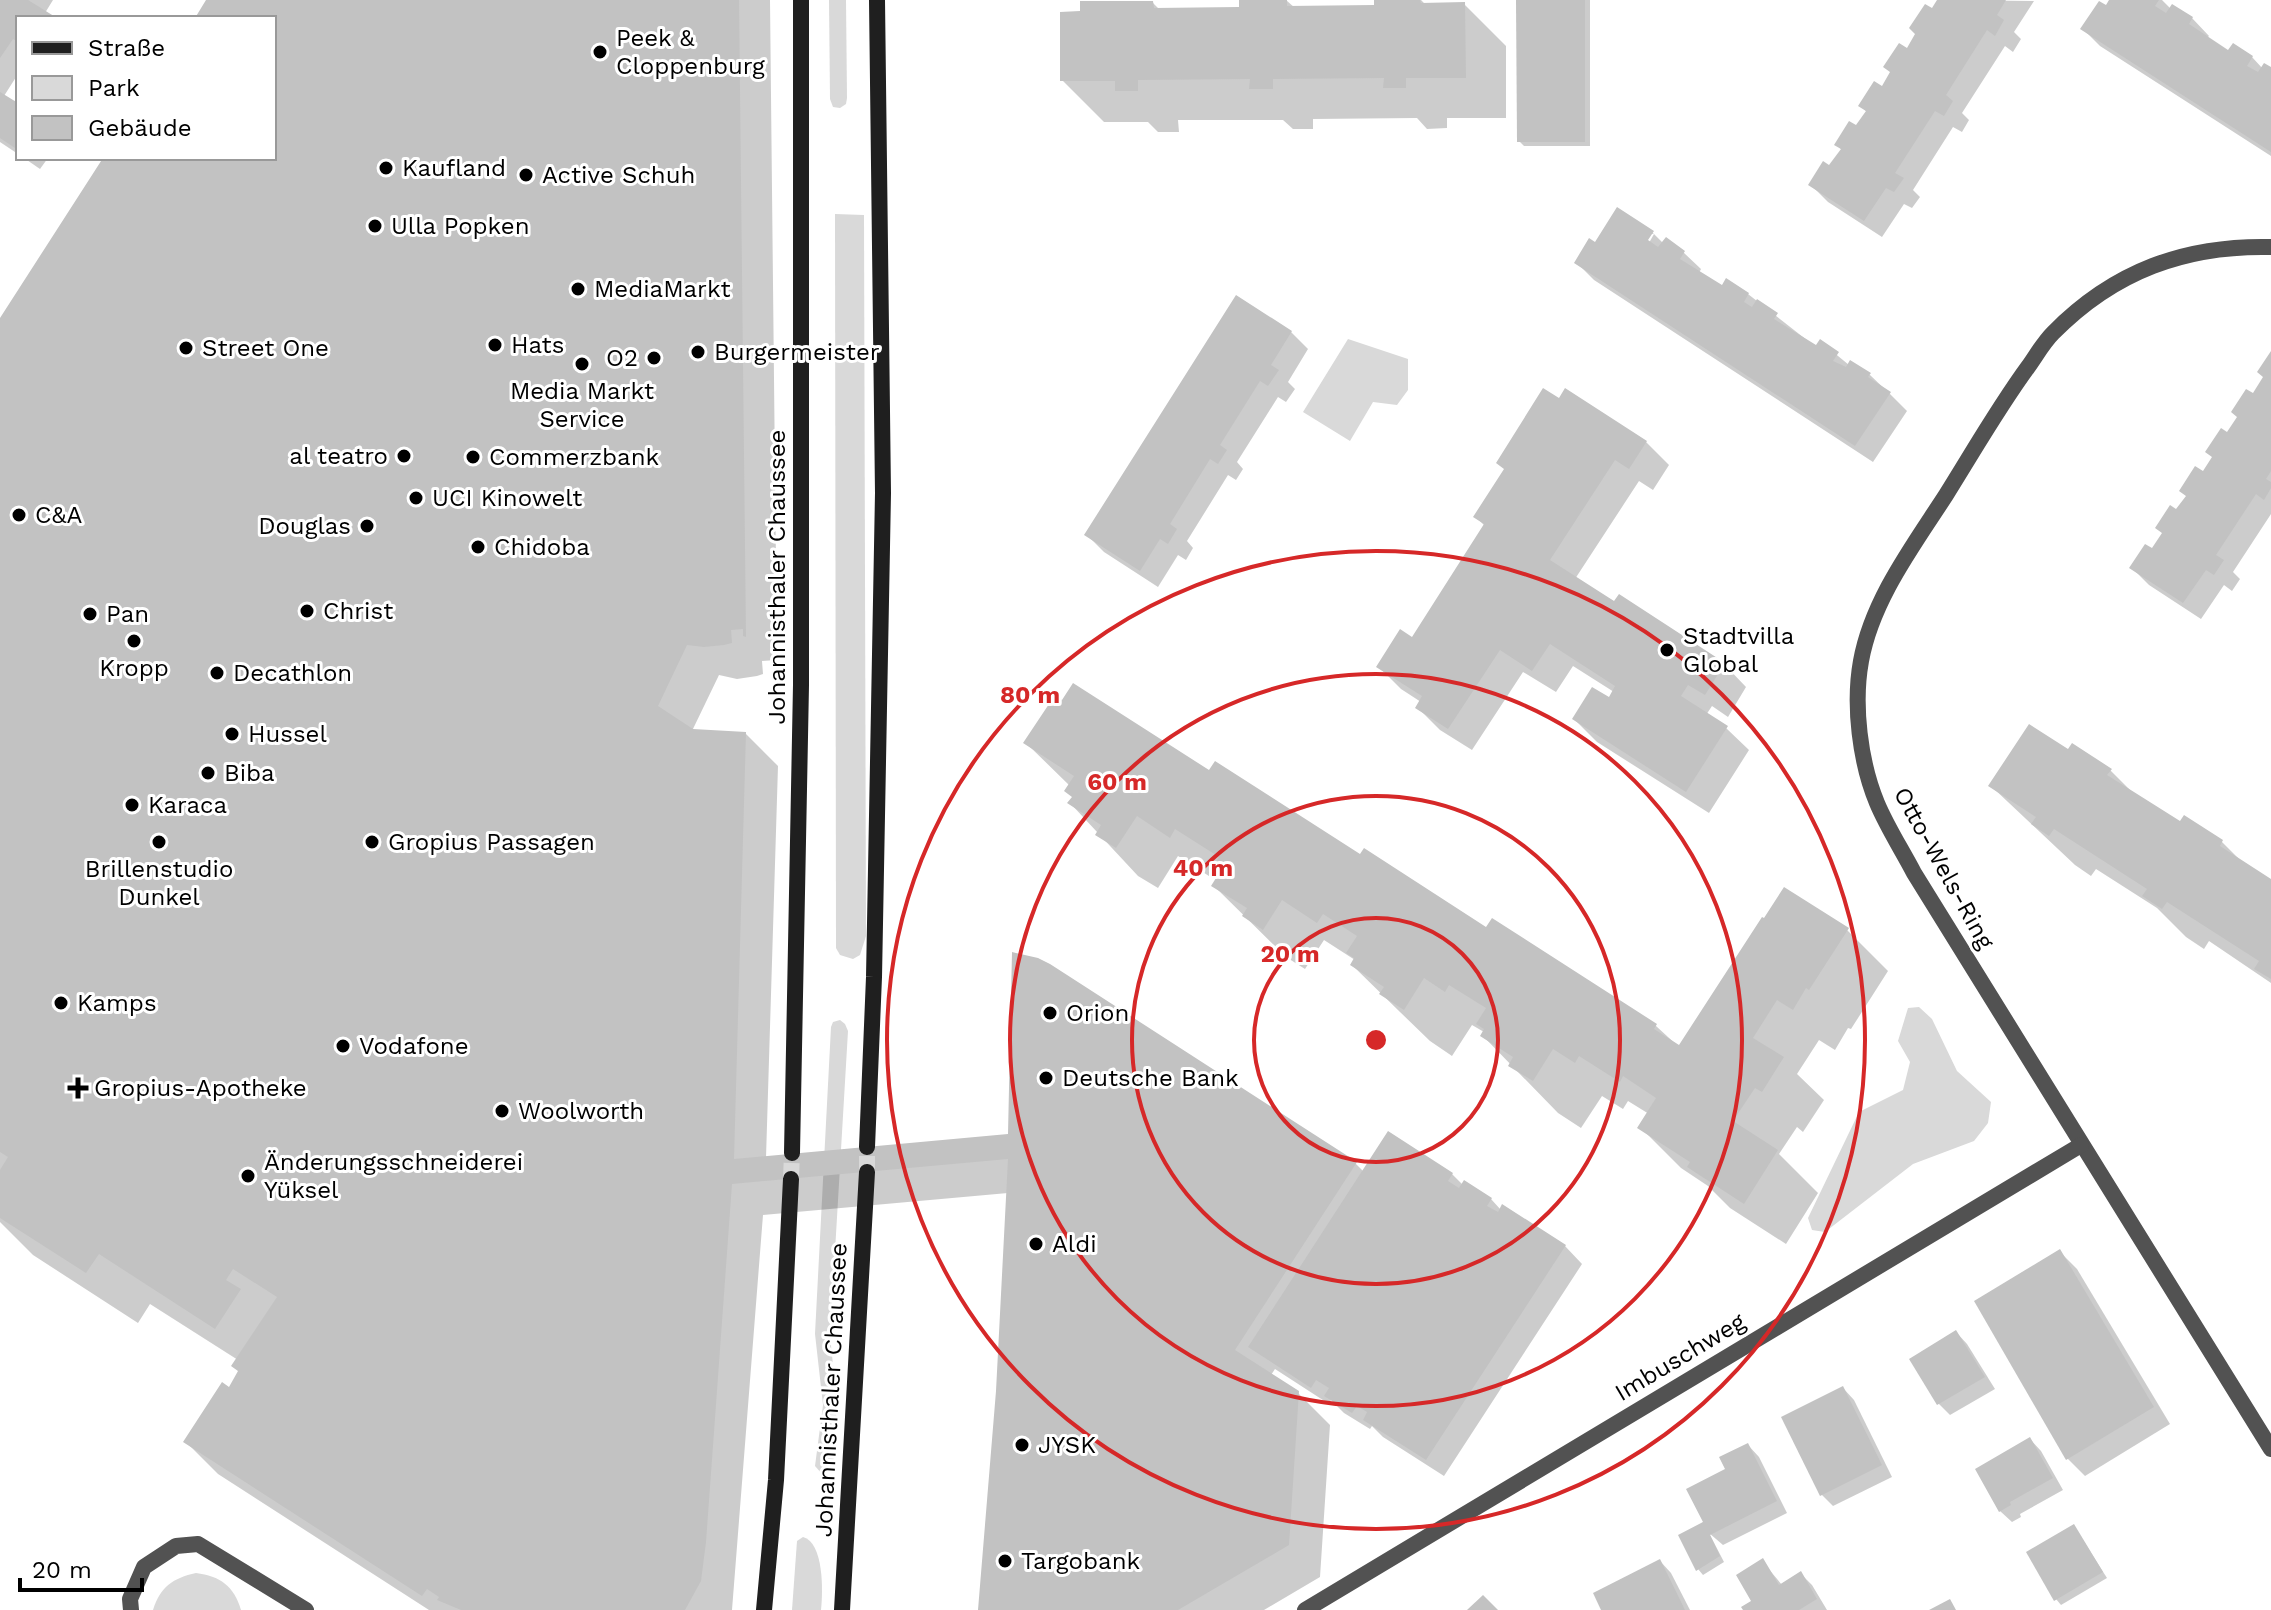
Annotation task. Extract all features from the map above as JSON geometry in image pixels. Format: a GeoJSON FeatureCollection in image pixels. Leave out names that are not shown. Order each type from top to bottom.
{"type":"FeatureCollection","features":[{"type":"Feature","properties":{"kind":"main road","name":"Johannisthaler Chaussee"},"geometry":{"type":"LineString","coordinates":[[792,1153],[801,685],[801,0]]}},
{"type":"Feature","properties":{"kind":"main road"},"geometry":{"type":"LineString","coordinates":[[867,1147],[875,947],[883,493],[877,0]]}},
{"type":"Feature","properties":{"kind":"main road","name":"Johannisthaler Chaussee"},"geometry":{"type":"LineString","coordinates":[[842,1610],[867,1172]]}},
{"type":"Feature","properties":{"kind":"main road","name":"Johannisthaler Chaussee"},"geometry":{"type":"LineString","coordinates":[[764,1610],[776,1480],[791,1179]]}},
{"type":"Feature","properties":{"kind":"street","name":"Otto-Wels-Ring"},"geometry":{"type":"LineString","coordinates":[[2271,247],[2232,246],[2191,253],[2148,266],[2111,286],[2052,334],[2015,384],[1871,619],[1860,663],[1858,737],[1877,803],[1914,873],[2271,1449]]}},
{"type":"Feature","properties":{"kind":"street","name":"Imbuschweg"},"geometry":{"type":"LineString","coordinates":[[1305,1610],[2081,1145]]}},
{"type":"Feature","properties":{"kind":"street"},"geometry":{"type":"LineString","coordinates":[[131,1610],[130,1599],[144,1567],[176,1546],[198,1544],[283,1604],[306,1610]]}},
{"type":"Feature","properties":{"kind":"green space"},"geometry":{"type":"Polygon","coordinates":[[[829,0],[846,0],[847,98],[846,104],[840,108],[833,107],[830,99],[829,0]]]}},
{"type":"Feature","properties":{"kind":"green space"},"geometry":{"type":"Polygon","coordinates":[[[835,214],[864,215],[866,936],[860,955],[853,959],[840,955],[836,948],[835,214]]]}},
{"type":"Feature","properties":{"kind":"green space"},"geometry":{"type":"Polygon","coordinates":[[[1348,339],[1408,359],[1408,390],[1397,405],[1373,402],[1350,441],[1303,412],[1348,339]]]}},
{"type":"Feature","properties":{"kind":"green space"},"geometry":{"type":"Polygon","coordinates":[[[1919,1007],[1932,1019],[1957,1071],[1991,1102],[1988,1123],[1974,1141],[1913,1164],[1825,1232],[1812,1230],[1808,1218],[1859,1112],[1903,1090],[1910,1062],[1898,1041],[1908,1008],[1919,1007]]]}},
{"type":"Feature","properties":{"kind":"green space"},"geometry":{"type":"Polygon","coordinates":[[[840,1020],[848,1031],[830,1336],[837,1403],[833,1470],[823,1475],[815,1466],[823,1405],[815,1334],[831,1027],[833,1022],[840,1020]]]}},
{"type":"Feature","properties":{"kind":"green space"},"geometry":{"type":"Polygon","coordinates":[[[803,1537],[815,1548],[818,1558],[822,1580],[821,1610],[792,1610],[797,1541],[803,1537]]]}},
{"type":"Feature","properties":{"kind":"green space"},"geometry":{"type":"Polygon","coordinates":[[[196,1573],[225,1584],[241,1610],[153,1610],[159,1595],[168,1585],[196,1573]]]}},
{"type":"Feature","properties":{"kind":"building"},"geometry":{"type":"Polygon","coordinates":[[[0,0],[28,0],[54,16],[16,16],[16,41],[13,39],[0,58],[0,0]]]}},
{"type":"Feature","properties":{"kind":"building","name":"Gropius Passagen"},"geometry":{"type":"Polygon","coordinates":[[[206,0],[739,0],[746,637],[743,636],[743,629],[731,630],[732,643],[704,647],[687,645],[658,706],[693,729],[746,732],[734,1159],[1008,1134],[1012,952],[1050,964],[1357,1162],[1235,1350],[1299,1391],[1289,1545],[1178,1610],[978,1610],[996,1391],[1008,1159],[732,1184],[706,1542],[701,1581],[685,1610],[461,1610],[437,1600],[439,1597],[427,1589],[422,1596],[183,1442],[222,1382],[229,1387],[238,1371],[231,1366],[277,1297],[233,1269],[226,1280],[241,1289],[215,1329],[99,1254],[86,1273],[0,1218],[0,1170],[8,1157],[0,1152],[0,318],[102,160],[276,160],[276,16],[196,16],[206,0]]]}},
{"type":"Feature","properties":{"kind":"building"},"geometry":{"type":"Polygon","coordinates":[[[1239,0],[1287,0],[1287,6],[1374,5],[1374,0],[1465,2],[1466,78],[1406,78],[1406,88],[1383,88],[1384,78],[1273,79],[1273,89],[1249,89],[1250,79],[1138,80],[1138,91],[1115,91],[1115,81],[1060,81],[1060,12],[1080,11],[1080,1],[1153,1],[1154,8],[1239,7],[1239,0]]]}},
{"type":"Feature","properties":{"kind":"building"},"geometry":{"type":"Polygon","coordinates":[[[1516,0],[1585,0],[1585,142],[1517,142],[1516,0]]]}},
{"type":"Feature","properties":{"kind":"building"},"geometry":{"type":"Polygon","coordinates":[[[1937,0],[2006,0],[1997,15],[2004,20],[1995,36],[1987,30],[1946,95],[1953,101],[1944,116],[1935,111],[1895,173],[1904,178],[1894,192],[1886,188],[1864,221],[1808,185],[1823,161],[1829,165],[1841,149],[1834,145],[1849,121],[1856,125],[1866,111],[1858,106],[1874,81],[1882,86],[1890,72],[1883,67],[1899,43],[1907,48],[1915,34],[1909,28],[1925,4],[1932,8],[1937,0]]]}},
{"type":"Feature","properties":{"kind":"building"},"geometry":{"type":"Polygon","coordinates":[[[2109,0],[2159,0],[2155,6],[2166,13],[2172,4],[2193,17],[2189,24],[2228,50],[2233,43],[2253,56],[2247,66],[2258,72],[2264,63],[2271,67],[2271,152],[2080,29],[2099,1],[2106,5],[2109,0]]]}},
{"type":"Feature","properties":{"kind":"building"},"geometry":{"type":"Polygon","coordinates":[[[0,92],[16,102],[16,149],[0,138],[0,92]]]}},
{"type":"Feature","properties":{"kind":"building"},"geometry":{"type":"Polygon","coordinates":[[[1617,207],[1654,231],[1648,240],[1658,247],[1666,237],[1685,251],[1680,259],[1722,285],[1726,278],[1749,293],[1744,302],[1752,307],[1757,299],[1778,313],[1774,319],[1816,345],[1820,339],[1839,352],[1833,361],[1846,367],[1850,360],[1871,373],[1868,377],[1891,392],[1855,446],[1574,263],[1589,238],[1595,242],[1617,207]]]}},
{"type":"Feature","properties":{"kind":"building"},"geometry":{"type":"Polygon","coordinates":[[[1236,295],[1292,331],[1271,365],[1279,370],[1268,386],[1260,381],[1220,445],[1227,450],[1218,464],[1210,459],[1170,524],[1177,529],[1168,544],[1160,539],[1140,571],[1084,535],[1236,295]]]}},
{"type":"Feature","properties":{"kind":"building"},"geometry":{"type":"Polygon","coordinates":[[[2271,351],[2271,471],[2266,479],[2271,482],[2271,488],[2264,500],[2256,494],[2216,555],[2224,560],[2214,575],[2206,570],[2183,603],[2129,568],[2145,544],[2152,548],[2162,533],[2155,528],[2170,505],[2176,509],[2186,496],[2179,491],[2195,466],[2203,471],[2212,457],[2205,452],[2221,428],[2227,432],[2237,417],[2231,412],[2246,389],[2253,393],[2263,377],[2257,372],[2271,351]]]}},
{"type":"Feature","properties":{"kind":"building"},"geometry":{"type":"Polygon","coordinates":[[[1543,388],[1559,398],[1565,388],[1647,441],[1629,469],[1615,460],[1550,560],[1614,601],[1619,594],[1725,663],[1705,695],[1688,685],[1681,696],[1728,726],[1686,792],[1572,719],[1592,687],[1609,697],[1615,686],[1550,644],[1532,671],[1500,650],[1448,729],[1415,708],[1422,696],[1376,667],[1400,629],[1412,637],[1484,524],[1473,517],[1504,469],[1496,463],[1543,388]]]}},
{"type":"Feature","properties":{"kind":"building"},"geometry":{"type":"Polygon","coordinates":[[[1073,683],[1209,770],[1215,761],[1360,854],[1364,848],[1486,927],[1492,918],[1657,1024],[1654,1029],[1679,1045],[1784,887],[1849,928],[1793,1010],[1777,1000],[1753,1038],[1784,1057],[1762,1092],[1755,1088],[1733,1121],[1778,1150],[1744,1204],[1687,1167],[1690,1162],[1637,1128],[1656,1098],[1623,1076],[1620,1082],[1579,1056],[1575,1063],[1553,1049],[1533,1081],[1508,1066],[1513,1057],[1480,1036],[1484,1029],[1476,1024],[1486,1008],[1449,985],[1445,992],[1424,978],[1404,1010],[1379,994],[1384,987],[1350,965],[1354,958],[1346,953],[1357,936],[1323,914],[1317,923],[1282,900],[1263,930],[1242,916],[1247,908],[1211,886],[1216,878],[1208,873],[1219,857],[1175,829],[1170,838],[1137,816],[1116,848],[1095,835],[1101,825],[1067,803],[1072,797],[1064,791],[1074,776],[1023,743],[1055,695],[1062,700],[1073,683]]]}},
{"type":"Feature","properties":{"kind":"building"},"geometry":{"type":"Polygon","coordinates":[[[2029,724],[2068,749],[2072,743],[2112,769],[2107,775],[2180,821],[2184,815],[2223,840],[2220,846],[2271,879],[2271,979],[2254,969],[2259,961],[2167,902],[2162,909],[2142,896],[2147,889],[2054,829],[2049,836],[2031,824],[2036,817],[1988,786],[2029,724]]]}},
{"type":"Feature","properties":{"kind":"building"},"geometry":{"type":"Polygon","coordinates":[[[1388,1131],[1453,1173],[1448,1181],[1459,1188],[1464,1180],[1492,1198],[1487,1206],[1498,1212],[1502,1204],[1566,1245],[1426,1460],[1363,1420],[1367,1412],[1357,1406],[1352,1413],[1324,1396],[1329,1388],[1316,1380],[1311,1388],[1248,1347],[1388,1131]]]}},
{"type":"Feature","properties":{"kind":"building"},"geometry":{"type":"Polygon","coordinates":[[[2060,1249],[2154,1407],[2066,1460],[1974,1301],[2060,1249]]]}},
{"type":"Feature","properties":{"kind":"building"},"geometry":{"type":"Polygon","coordinates":[[[1956,1330],[1985,1377],[1937,1405],[1909,1359],[1956,1330]]]}},
{"type":"Feature","properties":{"kind":"building"},"geometry":{"type":"Polygon","coordinates":[[[1843,1386],[1882,1465],[1820,1496],[1781,1417],[1843,1386]]]}},
{"type":"Feature","properties":{"kind":"building"},"geometry":{"type":"Polygon","coordinates":[[[2030,1437],[2053,1478],[2010,1502],[2011,1505],[1999,1512],[1975,1469],[2030,1437]]]}},
{"type":"Feature","properties":{"kind":"building"},"geometry":{"type":"Polygon","coordinates":[[[1748,1443],[1777,1501],[1710,1535],[1720,1556],[1696,1571],[1678,1535],[1703,1522],[1686,1489],[1725,1469],[1719,1457],[1748,1443]]]}},
{"type":"Feature","properties":{"kind":"building"},"geometry":{"type":"Polygon","coordinates":[[[2074,1524],[2103,1572],[2054,1601],[2026,1552],[2074,1524]]]}},
{"type":"Feature","properties":{"kind":"building"},"geometry":{"type":"Polygon","coordinates":[[[1763,1558],[1779,1585],[1801,1571],[1817,1599],[1799,1610],[1743,1610],[1741,1607],[1751,1601],[1736,1575],[1763,1558]]]}},
{"type":"Feature","properties":{"kind":"building"},"geometry":{"type":"Polygon","coordinates":[[[1660,1559],[1685,1610],[1601,1610],[1593,1593],[1660,1559]]]}},
{"type":"Feature","properties":{"kind":"building"},"geometry":{"type":"Polygon","coordinates":[[[1483,1595],[1498,1610],[1467,1610],[1483,1595]]]}},
{"type":"Feature","properties":{"kind":"building"},"geometry":{"type":"Polygon","coordinates":[[[1950,1599],[1956,1610],[1929,1610],[1950,1599]]]}},
{"type":"Feature","properties":{"kind":"tunnel"},"geometry":{"type":"LineString","coordinates":[[867,1147],[867,1172]]}},
{"type":"Feature","properties":{"kind":"tunnel"},"geometry":{"type":"LineString","coordinates":[[791,1179],[792,1153]]}},
{"type":"Feature","properties":{"kind":"place","name":"Peek & Cloppenburg"},"geometry":{"type":"Point","coordinates":[600,52]}},
{"type":"Feature","properties":{"kind":"place","name":"Kaufland"},"geometry":{"type":"Point","coordinates":[386,168]}},
{"type":"Feature","properties":{"kind":"place","name":"Active Schuh"},"geometry":{"type":"Point","coordinates":[526,175]}},
{"type":"Feature","properties":{"kind":"place","name":"Ulla Popken"},"geometry":{"type":"Point","coordinates":[375,226]}},
{"type":"Feature","properties":{"kind":"place","name":"MediaMarkt"},"geometry":{"type":"Point","coordinates":[578,289]}},
{"type":"Feature","properties":{"kind":"place","name":"Hats"},"geometry":{"type":"Point","coordinates":[495,345]}},
{"type":"Feature","properties":{"kind":"place","name":"Street One"},"geometry":{"type":"Point","coordinates":[186,348]}},
{"type":"Feature","properties":{"kind":"place","name":"Burgermeister"},"geometry":{"type":"Point","coordinates":[698,352]}},
{"type":"Feature","properties":{"kind":"place","name":"O2"},"geometry":{"type":"Point","coordinates":[654,358]}},
{"type":"Feature","properties":{"kind":"place","name":"Media Markt Service"},"geometry":{"type":"Point","coordinates":[582,364]}},
{"type":"Feature","properties":{"kind":"place","name":"al teatro"},"geometry":{"type":"Point","coordinates":[404,456]}},
{"type":"Feature","properties":{"kind":"place","name":"Commerzbank"},"geometry":{"type":"Point","coordinates":[473,457]}},
{"type":"Feature","properties":{"kind":"place","name":"UCI Kinowelt"},"geometry":{"type":"Point","coordinates":[416,498]}},
{"type":"Feature","properties":{"kind":"place","name":"C&A"},"geometry":{"type":"Point","coordinates":[19,515]}},
{"type":"Feature","properties":{"kind":"place","name":"Douglas"},"geometry":{"type":"Point","coordinates":[367,526]}},
{"type":"Feature","properties":{"kind":"place","name":"Chidoba"},"geometry":{"type":"Point","coordinates":[478,547]}},
{"type":"Feature","properties":{"kind":"place","name":"Christ"},"geometry":{"type":"Point","coordinates":[307,611]}},
{"type":"Feature","properties":{"kind":"place","name":"Pan"},"geometry":{"type":"Point","coordinates":[90,614]}},
{"type":"Feature","properties":{"kind":"place","name":"Kropp"},"geometry":{"type":"Point","coordinates":[134,641]}},
{"type":"Feature","properties":{"kind":"place","name":"Stadtvilla Global"},"geometry":{"type":"Point","coordinates":[1667,650]}},
{"type":"Feature","properties":{"kind":"place","name":"Decathlon"},"geometry":{"type":"Point","coordinates":[217,673]}},
{"type":"Feature","properties":{"kind":"place","name":"Hussel"},"geometry":{"type":"Point","coordinates":[232,734]}},
{"type":"Feature","properties":{"kind":"place","name":"Biba"},"geometry":{"type":"Point","coordinates":[208,773]}},
{"type":"Feature","properties":{"kind":"place","name":"Karaca"},"geometry":{"type":"Point","coordinates":[132,805]}},
{"type":"Feature","properties":{"kind":"place","name":"Brillenstudio Dunkel"},"geometry":{"type":"Point","coordinates":[159,842]}},
{"type":"Feature","properties":{"kind":"place","name":"Gropius Passagen"},"geometry":{"type":"Point","coordinates":[372,842]}},
{"type":"Feature","properties":{"kind":"place","name":"Kamps"},"geometry":{"type":"Point","coordinates":[61,1003]}},
{"type":"Feature","properties":{"kind":"place","name":"Orion"},"geometry":{"type":"Point","coordinates":[1050,1013]}},
{"type":"Feature","properties":{"kind":"place","name":"Vodafone"},"geometry":{"type":"Point","coordinates":[343,1046]}},
{"type":"Feature","properties":{"kind":"place","name":"Deutsche Bank"},"geometry":{"type":"Point","coordinates":[1046,1078]}},
{"type":"Feature","properties":{"kind":"place","name":"Gropius-Apotheke"},"geometry":{"type":"Point","coordinates":[78,1088]}},
{"type":"Feature","properties":{"kind":"place","name":"Woolworth"},"geometry":{"type":"Point","coordinates":[502,1111]}},
{"type":"Feature","properties":{"kind":"place","name":"Änderungsschneiderei Yüksel"},"geometry":{"type":"Point","coordinates":[248,1176]}},
{"type":"Feature","properties":{"kind":"place","name":"Aldi"},"geometry":{"type":"Point","coordinates":[1036,1244]}},
{"type":"Feature","properties":{"kind":"place","name":"JYSK"},"geometry":{"type":"Point","coordinates":[1022,1445]}},
{"type":"Feature","properties":{"kind":"place","name":"Targobank"},"geometry":{"type":"Point","coordinates":[1005,1561]}}]}
